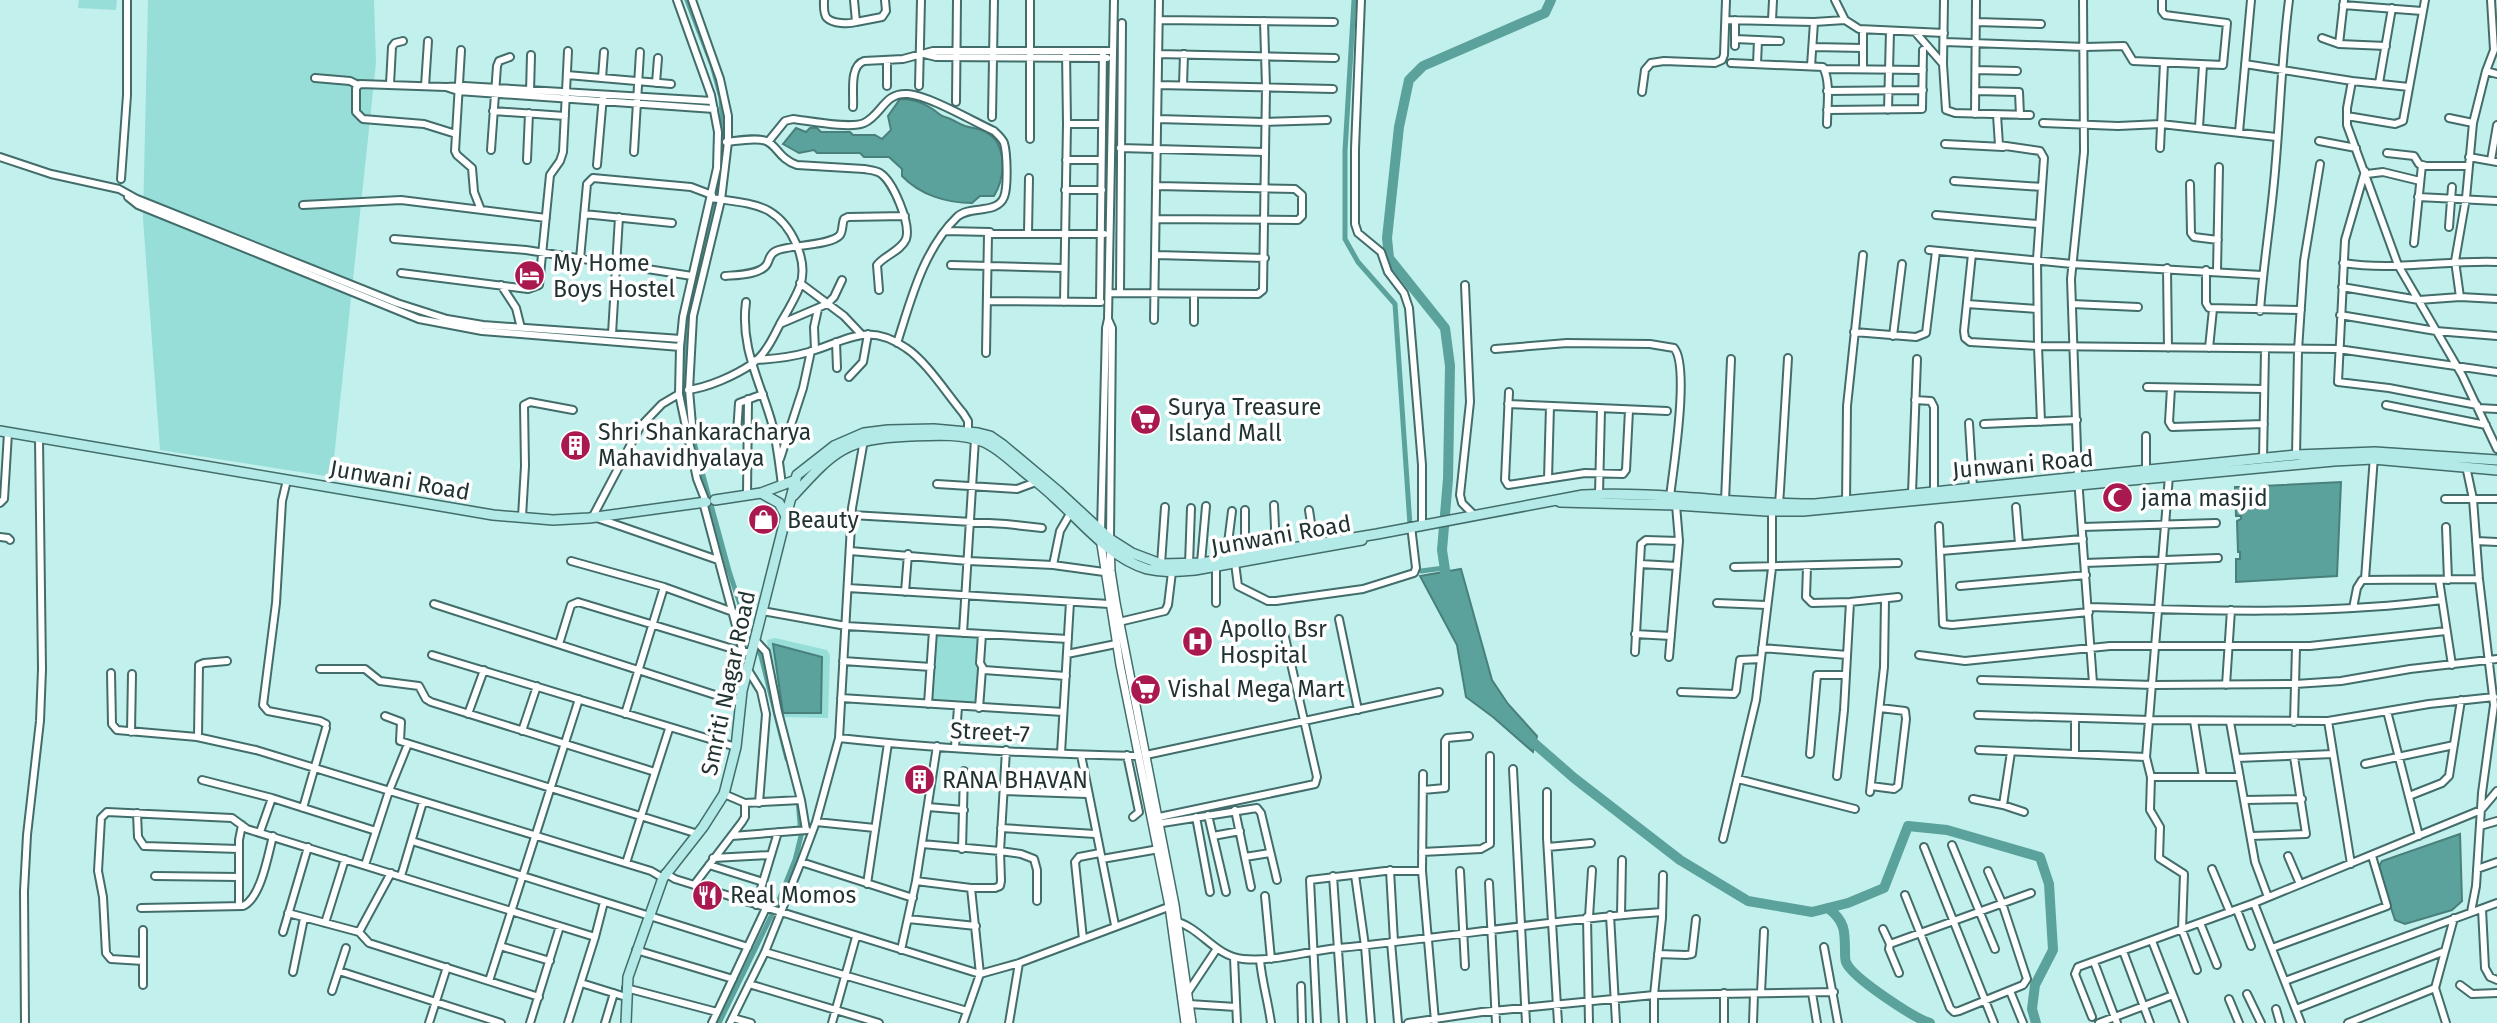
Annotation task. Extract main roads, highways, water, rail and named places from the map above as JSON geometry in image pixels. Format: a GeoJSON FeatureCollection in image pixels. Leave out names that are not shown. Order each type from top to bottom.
{"type":"FeatureCollection","features":[{"type":"Feature","properties":{"kind":"main road","name":"Junwani Road"},"geometry":{"type":"LineString","coordinates":[[4,432],[480,513],[553,520],[594,518],[761,493],[793,481],[812,463],[845,440],[864,433],[888,430],[990,436],[1058,491],[1105,540],[1161,564],[1230,561],[1351,542],[1411,526],[1599,494],[1779,504],[1846,504],[1912,493],[2079,482],[2146,471],[2169,473],[2296,455],[2497,460]]}},
{"type":"Feature","properties":{"kind":"main road","name":"Junwani Road"},"geometry":{"type":"LineString","coordinates":[[793,496],[826,461],[845,447],[864,440],[920,432]]}},
{"type":"Feature","properties":{"kind":"main road","name":"Junwani Road"},"geometry":{"type":"LineString","coordinates":[[971,436],[1000,452],[1140,566],[1171,572],[1216,567],[1245,556],[1377,534]]}},
{"type":"Feature","properties":{"kind":"main road","name":"Junwani Road"},"geometry":{"type":"LineString","coordinates":[[1552,500],[1772,512],[2374,456],[2497,470]]}},
{"type":"Feature","properties":{"kind":"main road"},"geometry":{"type":"LineString","coordinates":[[793,481],[793,496]]}},
{"type":"Feature","properties":{"kind":"main road"},"geometry":{"type":"LineString","coordinates":[[761,493],[779,503],[786,516]]}},
{"type":"Feature","properties":{"kind":"main road","name":"Smriti Nagar Road"},"geometry":{"type":"LineString","coordinates":[[626,1023],[626,993],[636,950],[664,875],[698,834],[724,794],[736,747],[740,703],[748,670],[748,652],[755,640],[793,496]]}},
{"type":"Feature","properties":{"kind":"waterway"},"geometry":{"type":"LineString","coordinates":[[687,0],[712,65],[721,98],[723,131],[720,178],[685,330],[686,413],[729,571],[748,629],[761,656],[787,759]]}},
{"type":"Feature","properties":{"kind":"waterway"},"geometry":{"type":"LineString","coordinates":[[1354,0],[1345,151],[1345,239],[1358,262],[1395,304],[1410,525]]}},
{"type":"Feature","properties":{"kind":"waterway"},"geometry":{"type":"LineString","coordinates":[[1447,583],[1442,550],[1448,479],[1450,366],[1445,328],[1389,258],[1387,238],[1399,127],[1409,80],[1423,66],[1545,13],[1551,0]]}},
{"type":"Feature","properties":{"kind":"waterway"},"geometry":{"type":"LineString","coordinates":[[1421,571],[1444,568]]}},
{"type":"Feature","properties":{"kind":"waterway"},"geometry":{"type":"LineString","coordinates":[[1526,736],[1574,778],[1680,860],[1748,901],[1812,912],[1848,903],[1884,888],[1908,826],[1947,830],[2040,857],[2049,884],[2053,950],[2035,985],[2032,1009],[2036,1023]]}},
{"type":"Feature","properties":{"kind":"waterway"},"geometry":{"type":"LineString","coordinates":[[719,1023],[779,900],[795,860],[801,836],[798,799]]}},
{"type":"Feature","properties":{"kind":"waterway"},"geometry":{"type":"LineString","coordinates":[[1828,908],[1838,917],[1843,927],[1845,960],[1850,969],[1884,996],[1930,1023]]}},
{"type":"Feature","properties":{"kind":"place","name":"My Home Boys Hostel"},"geometry":{"type":"Point","coordinates":[530,276]}},
{"type":"Feature","properties":{"kind":"place","name":"Surya Treasure Island Mall"},"geometry":{"type":"Point","coordinates":[1145,420]}},
{"type":"Feature","properties":{"kind":"place","name":"Shri Shankaracharya Mahavidhyalaya"},"geometry":{"type":"Point","coordinates":[575,445]}},
{"type":"Feature","properties":{"kind":"place","name":"jama masjid"},"geometry":{"type":"Point","coordinates":[2118,498]}},
{"type":"Feature","properties":{"kind":"place","name":"Beauty"},"geometry":{"type":"Point","coordinates":[764,520]}},
{"type":"Feature","properties":{"kind":"place","name":"Apollo Bsr Hospital"},"geometry":{"type":"Point","coordinates":[1197,642]}},
{"type":"Feature","properties":{"kind":"place","name":"Vishal Mega Mart"},"geometry":{"type":"Point","coordinates":[1145,689]}},
{"type":"Feature","properties":{"kind":"place","name":"RANA BHAVAN"},"geometry":{"type":"Point","coordinates":[919,780]}},
{"type":"Feature","properties":{"kind":"place","name":"Real Momos"},"geometry":{"type":"Point","coordinates":[707,895]}}]}
